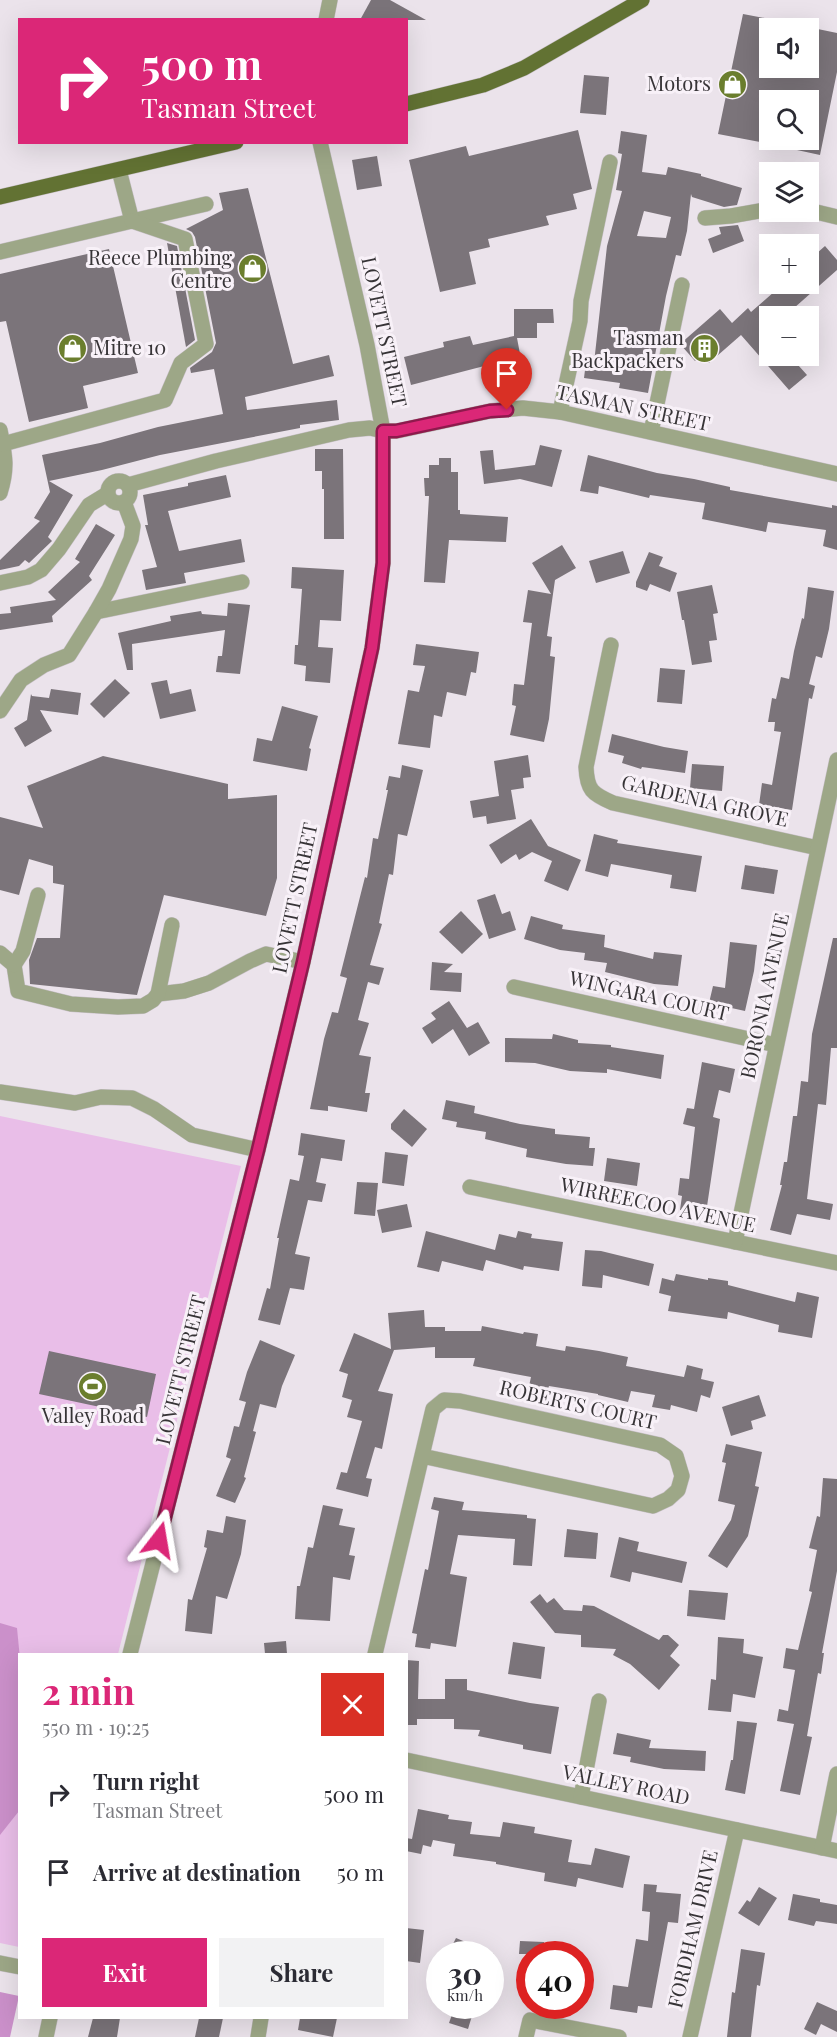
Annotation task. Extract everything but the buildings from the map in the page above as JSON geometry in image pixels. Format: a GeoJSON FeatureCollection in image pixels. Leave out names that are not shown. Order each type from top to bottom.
{"type":"FeatureCollection","features":[{"type":"Feature","properties":{"kind":"main road"},"geometry":{"type":"LineString","coordinates":[[408,104],[483,85],[524,68],[642,0]]}},
{"type":"Feature","properties":{"kind":"main road"},"geometry":{"type":"LineString","coordinates":[[0,197],[228,144]]}},
{"type":"Feature","properties":{"kind":"street"},"geometry":{"type":"LineString","coordinates":[[326,18],[330,0]]}},
{"type":"Feature","properties":{"kind":"street","name":"LOVETT STREET"},"geometry":{"type":"LineString","coordinates":[[130,1653],[258,1150],[303,962],[372,648],[383,563],[383,431],[367,345],[320,144]]}},
{"type":"Feature","properties":{"kind":"street"},"geometry":{"type":"LineString","coordinates":[[560,412],[610,162]]}},
{"type":"Feature","properties":{"kind":"street"},"geometry":{"type":"LineString","coordinates":[[119,170],[132,221]]}},
{"type":"Feature","properties":{"kind":"street"},"geometry":{"type":"LineString","coordinates":[[0,252],[206,204]]}},
{"type":"Feature","properties":{"kind":"street"},"geometry":{"type":"LineString","coordinates":[[705,218],[759,211]]}},
{"type":"Feature","properties":{"kind":"street"},"geometry":{"type":"LineString","coordinates":[[819,213],[837,217]]}},
{"type":"Feature","properties":{"kind":"street"},"geometry":{"type":"LineString","coordinates":[[0,493],[6,462],[1,437],[165,400],[181,363],[206,344],[185,239],[132,221]]}},
{"type":"Feature","properties":{"kind":"street"},"geometry":{"type":"LineString","coordinates":[[651,432],[682,285]]}},
{"type":"Feature","properties":{"kind":"street","name":"TASMAN STREET"},"geometry":{"type":"LineString","coordinates":[[128,485],[216,461],[349,430],[370,428],[396,431],[490,411],[523,408],[560,412],[837,474]]}},
{"type":"Feature","properties":{"kind":"street"},"geometry":{"type":"LineString","coordinates":[[114,481],[121,481],[128,485],[130,491],[129,497],[124,502],[117,503],[107,494],[108,486],[114,481]]}},
{"type":"Feature","properties":{"kind":"street"},"geometry":{"type":"LineString","coordinates":[[0,584],[28,577],[41,570],[59,549],[89,505],[107,494]]}},
{"type":"Feature","properties":{"kind":"street"},"geometry":{"type":"LineString","coordinates":[[0,711],[21,680],[44,665],[69,655],[96,612],[131,539],[133,526],[124,502]]}},
{"type":"Feature","properties":{"kind":"street"},"geometry":{"type":"LineString","coordinates":[[96,612],[242,582]]}},
{"type":"Feature","properties":{"kind":"street","name":"GARDENIA GROVE"},"geometry":{"type":"LineString","coordinates":[[611,645],[586,767],[587,783],[596,796],[613,803],[818,848]]}},
{"type":"Feature","properties":{"kind":"street","name":"BORONIA AVENUE"},"geometry":{"type":"LineString","coordinates":[[735,1242],[837,760]]}},
{"type":"Feature","properties":{"kind":"street"},"geometry":{"type":"LineString","coordinates":[[38,895],[22,951],[14,965],[18,991],[71,1004],[143,1006],[153,1000],[158,994],[171,925]]}},
{"type":"Feature","properties":{"kind":"street"},"geometry":{"type":"LineString","coordinates":[[0,953],[14,965]]}},
{"type":"Feature","properties":{"kind":"street"},"geometry":{"type":"LineString","coordinates":[[158,994],[184,991],[209,983],[266,954],[303,962]]}},
{"type":"Feature","properties":{"kind":"street","name":"WINGARA COURT"},"geometry":{"type":"LineString","coordinates":[[514,987],[776,1045]]}},
{"type":"Feature","properties":{"kind":"street"},"geometry":{"type":"LineString","coordinates":[[0,1092],[75,1103],[101,1097],[132,1098],[154,1109],[192,1136],[258,1150]]}},
{"type":"Feature","properties":{"kind":"street","name":"WIRREECOO AVENUE"},"geometry":{"type":"LineString","coordinates":[[470,1187],[837,1263]]}},
{"type":"Feature","properties":{"kind":"street","name":"ROBERTS COURT"},"geometry":{"type":"LineString","coordinates":[[375,1653],[433,1409],[444,1400],[460,1401],[660,1444],[676,1456],[682,1476],[678,1490],[668,1499],[653,1506],[422,1456]]}},
{"type":"Feature","properties":{"kind":"street"},"geometry":{"type":"LineString","coordinates":[[581,1797],[599,1701]]}},
{"type":"Feature","properties":{"kind":"street","name":"VALLEY ROAD"},"geometry":{"type":"LineString","coordinates":[[408,1760],[829,1850]]}},
{"type":"Feature","properties":{"kind":"street"},"geometry":{"type":"LineString","coordinates":[[829,1850],[837,1774]]}},
{"type":"Feature","properties":{"kind":"street","name":"FORDHAM DRIVE"},"geometry":{"type":"LineString","coordinates":[[690,2037],[737,1830]]}},
{"type":"Feature","properties":{"kind":"street"},"geometry":{"type":"LineString","coordinates":[[0,1963],[18,1966]]}},
{"type":"Feature","properties":{"kind":"street"},"geometry":{"type":"LineString","coordinates":[[45,2037],[50,2019]]}},
{"type":"Feature","properties":{"kind":"street"},"geometry":{"type":"LineString","coordinates":[[258,2037],[261,2019]]}},
{"type":"Feature","properties":{"kind":"street"},"geometry":{"type":"LineString","coordinates":[[526,2037],[530,2020],[619,2037]]}},
{"type":"Feature","properties":{"kind":"shaded area","name":"Valley Road"},"geometry":{"type":"Polygon","coordinates":[[[0,1116],[241,1166],[118,1653],[18,1653],[18,1947],[0,1943],[0,1116]]]}},
{"type":"Feature","properties":{"kind":"shaded area"},"geometry":{"type":"Polygon","coordinates":[[[0,1623],[17,1628],[19,1653],[18,1812],[0,1835],[0,1623]]]}},
{"type":"Feature","properties":{"kind":"shaded area"},"geometry":{"type":"Polygon","coordinates":[[[0,1992],[18,1996],[18,2001],[10,2037],[0,2037],[0,1992]]]}},
{"type":"Feature","properties":{"kind":"place","name":"Motors"},"geometry":{"type":"Point","coordinates":[732,84]}},
{"type":"Feature","properties":{"kind":"place","name":"Reece Plumbing Centre"},"geometry":{"type":"Point","coordinates":[253,269]}},
{"type":"Feature","properties":{"kind":"place","name":"Mitre 10"},"geometry":{"type":"Point","coordinates":[72,348]}},
{"type":"Feature","properties":{"kind":"place","name":"Tasman Backpackers"},"geometry":{"type":"Point","coordinates":[705,349]}},
{"type":"Feature","properties":{"kind":"place","name":"Valley Road"},"geometry":{"type":"Point","coordinates":[93,1386]}},
{"type":"Feature","properties":{"kind":"route"},"geometry":{"type":"LineString","coordinates":[[159,1540],[303,962],[372,648],[383,563],[385,484],[383,431],[396,431],[490,411],[507,410]]}}]}
